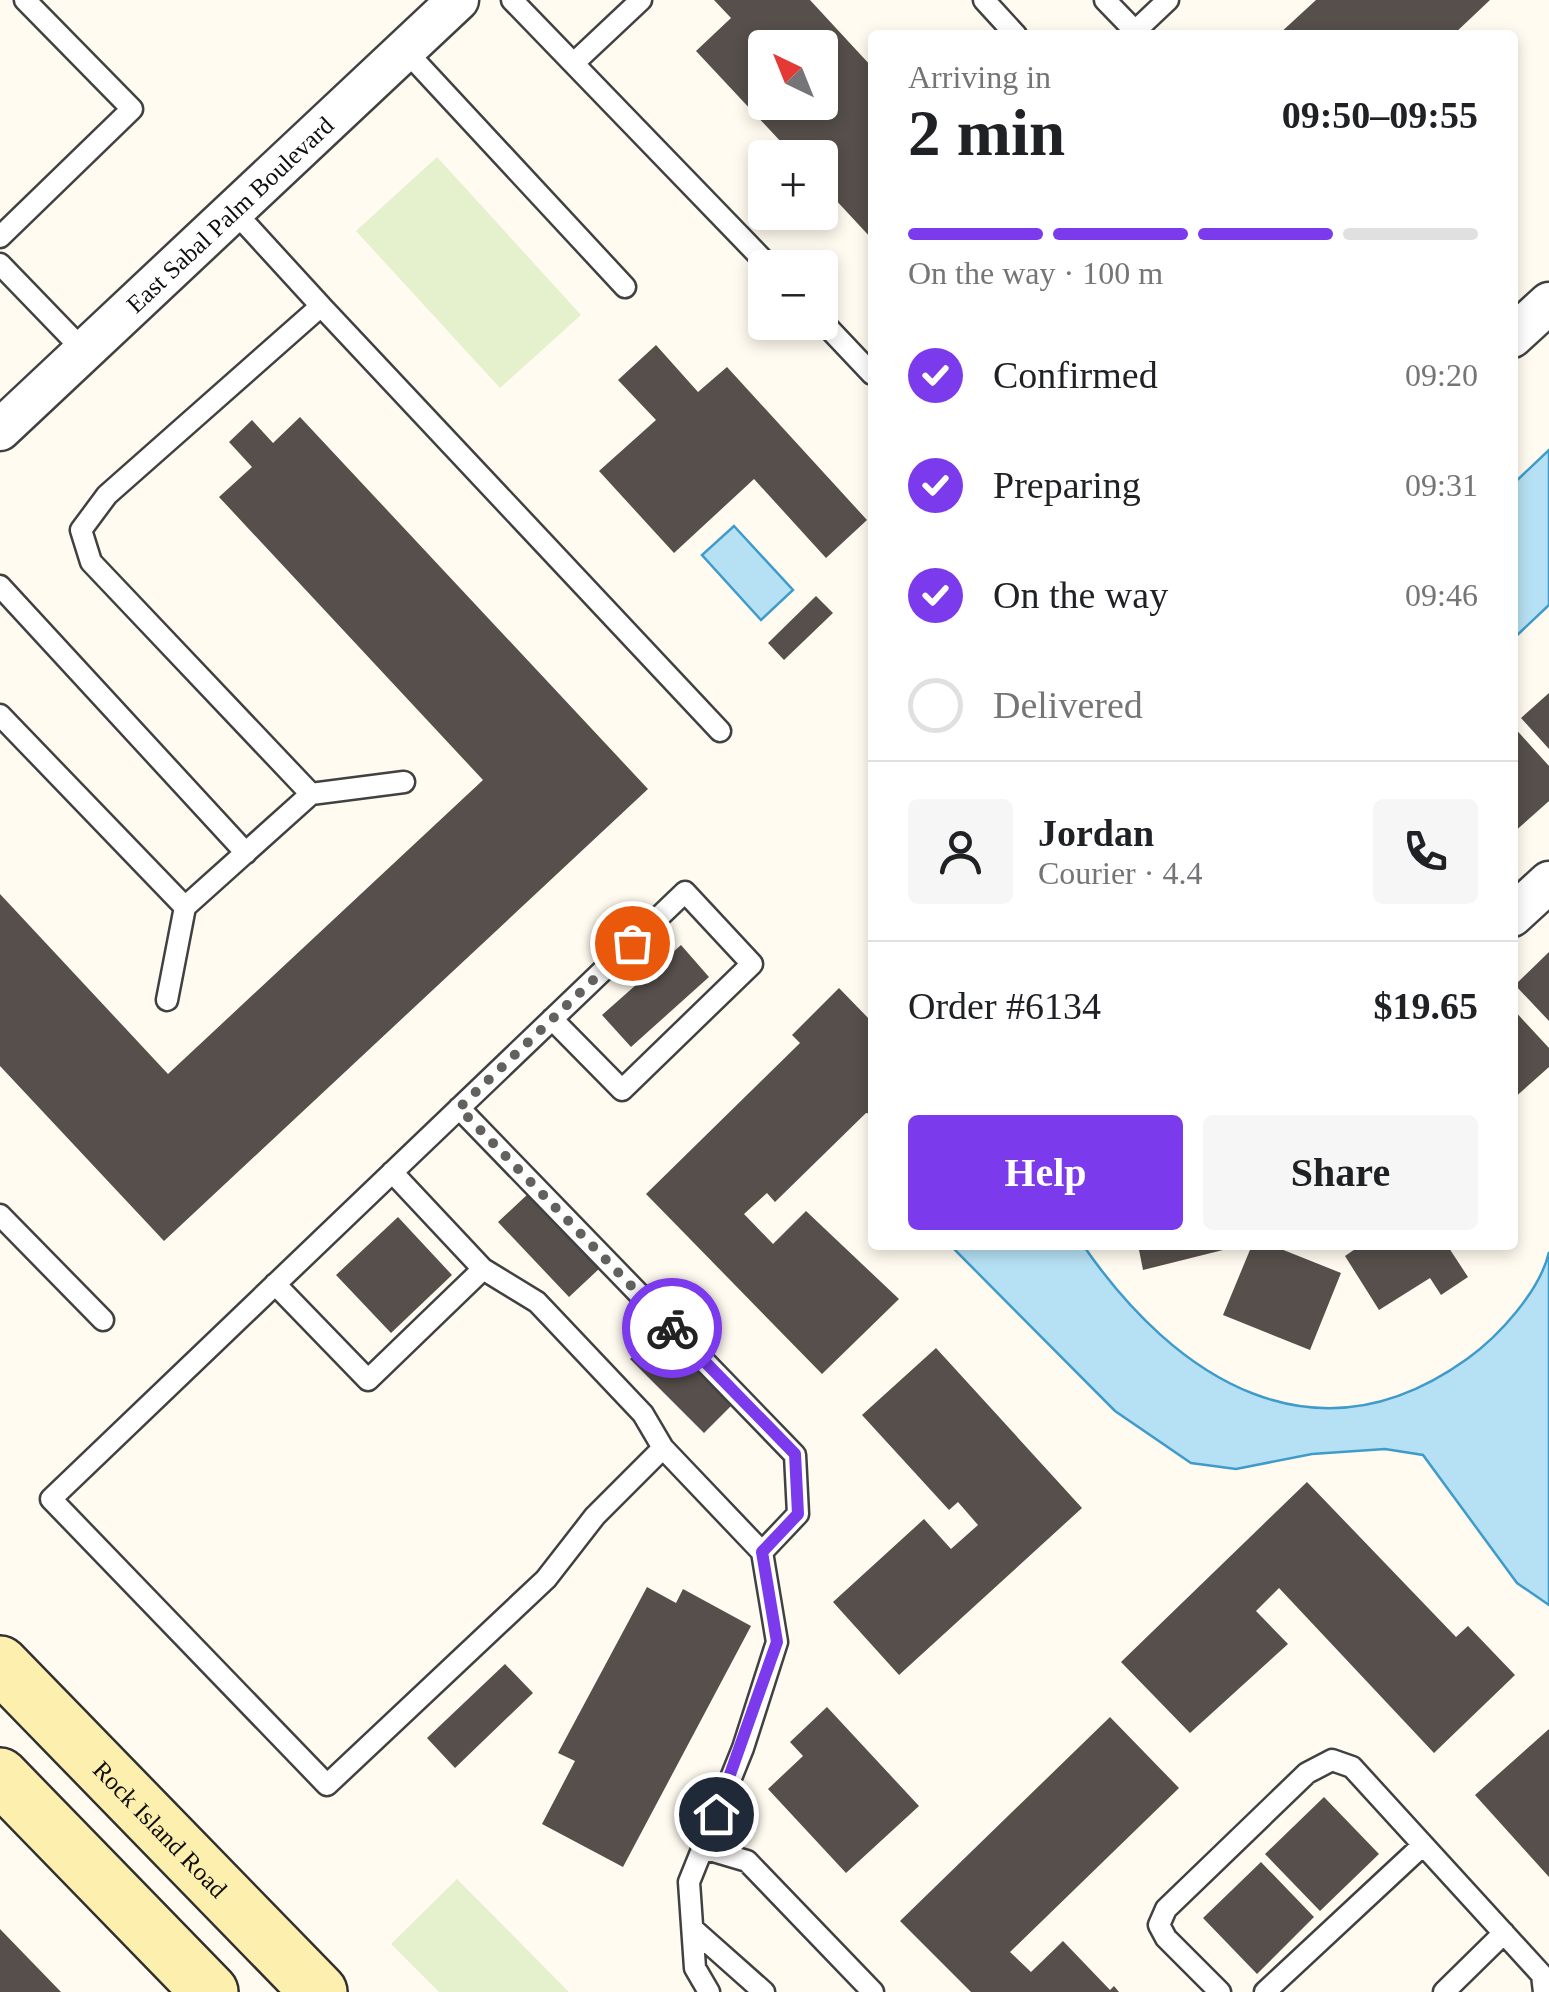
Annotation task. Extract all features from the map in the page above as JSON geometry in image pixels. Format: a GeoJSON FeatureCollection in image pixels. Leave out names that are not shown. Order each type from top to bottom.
{"type":"FeatureCollection","features":[{"type":"Feature","properties":{"kind":"main road","name":"Rock Island Road"},"geometry":{"type":"LineString","coordinates":[[0,1664],[319,1992]]}},
{"type":"Feature","properties":{"kind":"main road"},"geometry":{"type":"LineString","coordinates":[[0,1776],[210,1992]]}},
{"type":"Feature","properties":{"kind":"street","name":"East Sabal Palm Boulevard"},"geometry":{"type":"LineString","coordinates":[[0,430],[458,0]]}},
{"type":"Feature","properties":{"kind":"street"},"geometry":{"type":"LineString","coordinates":[[1518,331],[1549,303]]}},
{"type":"Feature","properties":{"kind":"street"},"geometry":{"type":"LineString","coordinates":[[1518,910],[1549,882]]}},
{"type":"Feature","properties":{"kind":"lane"},"geometry":{"type":"LineString","coordinates":[[0,237],[132,109],[24,0]]}},
{"type":"Feature","properties":{"kind":"lane"},"geometry":{"type":"LineString","coordinates":[[512,0],[754,250]]}},
{"type":"Feature","properties":{"kind":"lane"},"geometry":{"type":"LineString","coordinates":[[575,62],[641,0]]}},
{"type":"Feature","properties":{"kind":"lane"},"geometry":{"type":"LineString","coordinates":[[984,0],[1011,30]]}},
{"type":"Feature","properties":{"kind":"lane"},"geometry":{"type":"LineString","coordinates":[[1105,0],[1130,30]]}},
{"type":"Feature","properties":{"kind":"lane"},"geometry":{"type":"LineString","coordinates":[[1136,30],[1168,0]]}},
{"type":"Feature","properties":{"kind":"lane"},"geometry":{"type":"LineString","coordinates":[[405,50],[625,287]]}},
{"type":"Feature","properties":{"kind":"lane"},"geometry":{"type":"LineString","coordinates":[[234,211],[720,731]]}},
{"type":"Feature","properties":{"kind":"lane"},"geometry":{"type":"LineString","coordinates":[[0,264],[85,352]]}},
{"type":"Feature","properties":{"kind":"lane"},"geometry":{"type":"LineString","coordinates":[[311,794],[91,562],[80,530],[108,495],[321,306]]}},
{"type":"Feature","properties":{"kind":"lane"},"geometry":{"type":"LineString","coordinates":[[838,338],[868,370]]}},
{"type":"Feature","properties":{"kind":"lane"},"geometry":{"type":"LineString","coordinates":[[0,586],[246,852]]}},
{"type":"Feature","properties":{"kind":"lane"},"geometry":{"type":"LineString","coordinates":[[0,715],[185,908]]}},
{"type":"Feature","properties":{"kind":"lane"},"geometry":{"type":"LineString","coordinates":[[168,1000],[185,908],[311,794],[404,782]]}},
{"type":"Feature","properties":{"kind":"lane"},"geometry":{"type":"LineString","coordinates":[[552,1019],[622,1090],[752,964],[685,892],[552,1019],[392,1172],[51,1499],[327,1784],[546,1579],[595,1516],[663,1448]]}},
{"type":"Feature","properties":{"kind":"lane"},"geometry":{"type":"LineString","coordinates":[[459,1108],[795,1454],[798,1514],[762,1552]]}},
{"type":"Feature","properties":{"kind":"lane"},"geometry":{"type":"LineString","coordinates":[[392,1172],[483,1269],[537,1302],[643,1414],[663,1448],[762,1552],[777,1642],[689,1882],[695,1968],[709,1992]]}},
{"type":"Feature","properties":{"kind":"lane"},"geometry":{"type":"LineString","coordinates":[[0,1215],[102,1320]]}},
{"type":"Feature","properties":{"kind":"lane"},"geometry":{"type":"LineString","coordinates":[[276,1284],[368,1380],[483,1269]]}},
{"type":"Feature","properties":{"kind":"lane"},"geometry":{"type":"LineString","coordinates":[[1220,1992],[1166,1938],[1158,1925],[1166,1908],[1308,1773],[1332,1760],[1352,1768],[1545,1983]]}},
{"type":"Feature","properties":{"kind":"lane"},"geometry":{"type":"LineString","coordinates":[[1265,1992],[1423,1845]]}},
{"type":"Feature","properties":{"kind":"lane"},"geometry":{"type":"LineString","coordinates":[[703,1848],[747,1862],[874,1992]]}},
{"type":"Feature","properties":{"kind":"lane"},"geometry":{"type":"LineString","coordinates":[[692,1929],[764,1992]]}},
{"type":"Feature","properties":{"kind":"lane"},"geometry":{"type":"LineString","coordinates":[[1444,1992],[1504,1933]]}},
{"type":"Feature","properties":{"kind":"green space"},"geometry":{"type":"Polygon","coordinates":[[[437,157],[581,315],[500,388],[356,231],[437,157]]]}},
{"type":"Feature","properties":{"kind":"green space"},"geometry":{"type":"Polygon","coordinates":[[[457,1879],[569,1992],[439,1992],[391,1944],[457,1879]]]}},
{"type":"Feature","properties":{"kind":"water"},"geometry":{"type":"Polygon","coordinates":[[[1549,450],[1549,605],[1518,634],[1518,479],[1549,450]]]}},
{"type":"Feature","properties":{"kind":"water"},"geometry":{"type":"Polygon","coordinates":[[[734,526],[793,590],[761,620],[702,555],[734,526]]]}},
{"type":"Feature","properties":{"kind":"water"},"geometry":{"type":"Polygon","coordinates":[[[955,1250],[1087,1250],[1120,1293],[1161,1335],[1205,1369],[1253,1394],[1303,1406],[1356,1406],[1411,1391],[1467,1359],[1492,1338],[1528,1297],[1549,1252],[1549,1605],[1517,1583],[1423,1455],[1385,1449],[1312,1454],[1236,1469],[1191,1463],[1115,1411],[955,1250]]]}},
{"type":"Feature","properties":{"kind":"building"},"geometry":{"type":"Polygon","coordinates":[[[714,0],[810,0],[838,30],[748,30],[748,107],[696,51],[731,18],[714,0]]]}},
{"type":"Feature","properties":{"kind":"building"},"geometry":{"type":"Polygon","coordinates":[[[1316,0],[1490,0],[1458,30],[1283,30],[1316,0]]]}},
{"type":"Feature","properties":{"kind":"building"},"geometry":{"type":"Polygon","coordinates":[[[838,30],[868,63],[868,235],[838,202],[838,140],[779,140],[760,120],[838,120],[838,30]]]}},
{"type":"Feature","properties":{"kind":"building"},"geometry":{"type":"Polygon","coordinates":[[[656,345],[698,392],[727,367],[867,520],[826,558],[754,479],[674,553],[599,471],[656,420],[618,380],[656,345]]]}},
{"type":"Feature","properties":{"kind":"building"},"geometry":{"type":"Polygon","coordinates":[[[300,417],[648,789],[164,1241],[0,1066],[0,894],[168,1074],[483,780],[219,497],[252,467],[229,442],[252,420],[273,443],[300,417]]]}},
{"type":"Feature","properties":{"kind":"building"},"geometry":{"type":"Polygon","coordinates":[[[816,596],[833,613],[784,660],[768,643],[816,596]]]}},
{"type":"Feature","properties":{"kind":"building"},"geometry":{"type":"Polygon","coordinates":[[[1549,693],[1549,749],[1521,718],[1549,693]]]}},
{"type":"Feature","properties":{"kind":"building"},"geometry":{"type":"Polygon","coordinates":[[[1518,732],[1549,766],[1549,801],[1518,829],[1518,732]]]}},
{"type":"Feature","properties":{"kind":"building"},"geometry":{"type":"Polygon","coordinates":[[[681,945],[709,977],[631,1047],[602,1015],[681,945]]]}},
{"type":"Feature","properties":{"kind":"building"},"geometry":{"type":"Polygon","coordinates":[[[1549,952],[1549,1021],[1518,988],[1518,982],[1549,952]]]}},
{"type":"Feature","properties":{"kind":"building"},"geometry":{"type":"Polygon","coordinates":[[[839,988],[868,1018],[868,1113],[775,1202],[767,1193],[744,1214],[773,1244],[806,1211],[899,1299],[822,1374],[646,1194],[800,1043],[792,1035],[839,988]]]}},
{"type":"Feature","properties":{"kind":"building"},"geometry":{"type":"Polygon","coordinates":[[[1518,1014],[1549,1048],[1549,1067],[1518,1095],[1518,1014]]]}},
{"type":"Feature","properties":{"kind":"building"},"geometry":{"type":"Polygon","coordinates":[[[529,1193],[600,1268],[569,1297],[498,1222],[529,1193]]]}},
{"type":"Feature","properties":{"kind":"building"},"geometry":{"type":"Polygon","coordinates":[[[398,1217],[452,1275],[391,1333],[336,1275],[398,1217]]]}},
{"type":"Feature","properties":{"kind":"building"},"geometry":{"type":"Polygon","coordinates":[[[1139,1250],[1223,1250],[1143,1270],[1139,1250]]]}},
{"type":"Feature","properties":{"kind":"building"},"geometry":{"type":"Polygon","coordinates":[[[1250,1250],[1284,1250],[1341,1273],[1310,1350],[1223,1315],[1250,1250]]]}},
{"type":"Feature","properties":{"kind":"building"},"geometry":{"type":"Polygon","coordinates":[[[1354,1250],[1450,1250],[1468,1277],[1441,1295],[1430,1278],[1379,1310],[1345,1256],[1354,1250]]]}},
{"type":"Feature","properties":{"kind":"building"},"geometry":{"type":"Polygon","coordinates":[[[661,1329],[734,1403],[704,1433],[630,1359],[661,1329]]]}},
{"type":"Feature","properties":{"kind":"building"},"geometry":{"type":"Polygon","coordinates":[[[936,1348],[1082,1508],[899,1675],[833,1602],[924,1519],[951,1549],[978,1525],[958,1502],[949,1510],[862,1415],[936,1348]]]}},
{"type":"Feature","properties":{"kind":"building"},"geometry":{"type":"Polygon","coordinates":[[[1307,1482],[1456,1637],[1468,1626],[1515,1675],[1434,1753],[1279,1588],[1256,1611],[1288,1644],[1190,1733],[1121,1662],[1307,1482]]]}},
{"type":"Feature","properties":{"kind":"building"},"geometry":{"type":"Polygon","coordinates":[[[647,1587],[676,1603],[683,1589],[751,1626],[623,1867],[542,1824],[575,1761],[558,1753],[647,1587]]]}},
{"type":"Feature","properties":{"kind":"building"},"geometry":{"type":"Polygon","coordinates":[[[505,1664],[533,1693],[455,1768],[427,1738],[505,1664]]]}},
{"type":"Feature","properties":{"kind":"building"},"geometry":{"type":"Polygon","coordinates":[[[827,1707],[919,1806],[846,1873],[768,1789],[803,1756],[790,1742],[827,1707]]]}},
{"type":"Feature","properties":{"kind":"building"},"geometry":{"type":"Polygon","coordinates":[[[1110,1717],[1179,1788],[1010,1952],[1031,1972],[1063,1941],[1110,1990],[1114,1986],[1119,1992],[971,1992],[900,1921],[1110,1717]]]}},
{"type":"Feature","properties":{"kind":"building"},"geometry":{"type":"Polygon","coordinates":[[[1549,1729],[1549,1877],[1475,1795],[1549,1729]]]}},
{"type":"Feature","properties":{"kind":"building"},"geometry":{"type":"Polygon","coordinates":[[[1324,1797],[1379,1854],[1320,1911],[1265,1854],[1324,1797]]]}},
{"type":"Feature","properties":{"kind":"building"},"geometry":{"type":"Polygon","coordinates":[[[1261,1862],[1314,1917],[1257,1974],[1203,1918],[1261,1862]]]}},
{"type":"Feature","properties":{"kind":"building"},"geometry":{"type":"Polygon","coordinates":[[[0,1929],[61,1992],[0,1992],[0,1929]]]}},
{"type":"Feature","properties":{"kind":"way so far"},"geometry":{"type":"LineString","coordinates":[[632,943],[459,1108],[672,1328]]}},
{"type":"Feature","properties":{"kind":"route"},"geometry":{"type":"LineString","coordinates":[[672,1328],[795,1454],[798,1514],[762,1552],[777,1642],[716,1814]]}}]}
